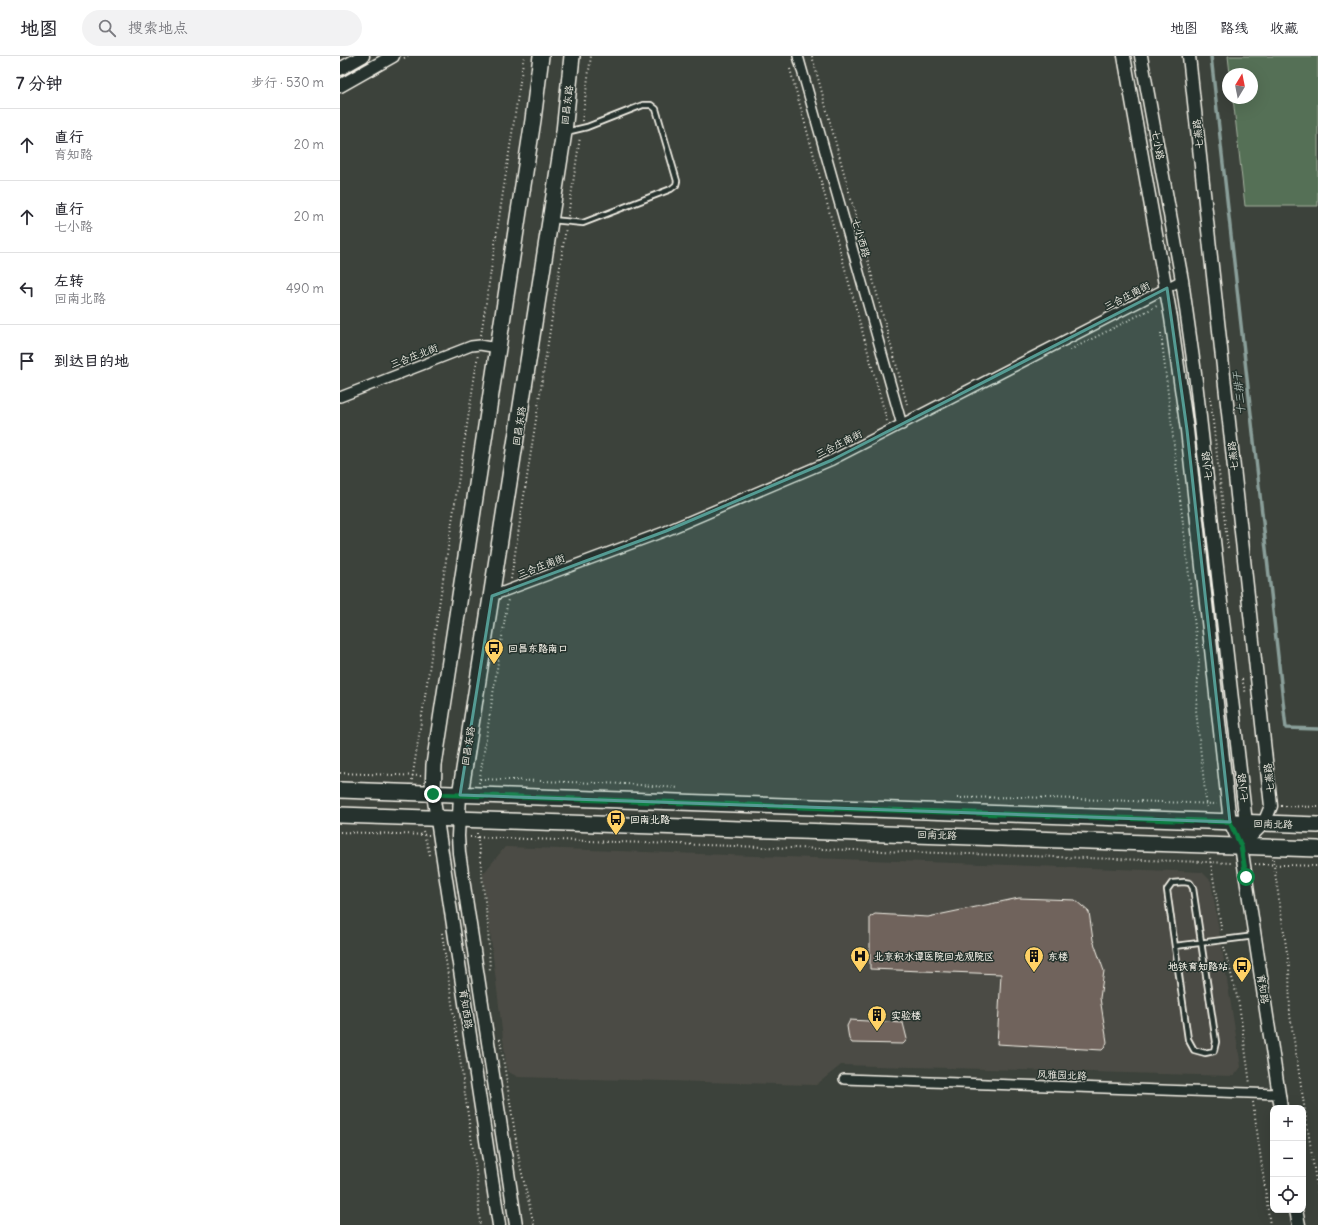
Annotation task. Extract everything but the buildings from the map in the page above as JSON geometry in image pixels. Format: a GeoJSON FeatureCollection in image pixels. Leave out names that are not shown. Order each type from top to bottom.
{"type":"FeatureCollection","features":[{"type":"Feature","properties":{"kind":"main road"},"geometry":{"type":"LineString","coordinates":[[433,794],[434,765],[533,120],[541,56]]}},
{"type":"Feature","properties":{"kind":"main road","name":"回昌东路"},"geometry":{"type":"LineString","coordinates":[[460,795],[564,132],[572,56]]}},
{"type":"Feature","properties":{"kind":"main road","name":"回南北路"},"geometry":{"type":"LineString","coordinates":[[340,790],[1318,825]]}},
{"type":"Feature","properties":{"kind":"main road","name":"回南北路"},"geometry":{"type":"LineString","coordinates":[[340,815],[1318,848]]}},
{"type":"Feature","properties":{"kind":"street"},"geometry":{"type":"LineString","coordinates":[[340,69],[364,56]]}},
{"type":"Feature","properties":{"kind":"street"},"geometry":{"type":"LineString","coordinates":[[340,86],[393,56]]}},
{"type":"Feature","properties":{"kind":"street","name":"七小西路"},"geometry":{"type":"LineString","coordinates":[[798,56],[902,425]]}},
{"type":"Feature","properties":{"kind":"street","name":"七小路"},"geometry":{"type":"LineString","coordinates":[[1124,56],[1166,288],[1187,430],[1230,822],[1241,846]]}},
{"type":"Feature","properties":{"kind":"street","name":"七小路"},"geometry":{"type":"LineString","coordinates":[[1141,56],[1182,280],[1203,429],[1246,823],[1241,846]]}},
{"type":"Feature","properties":{"kind":"street","name":"七燕路"},"geometry":{"type":"LineString","coordinates":[[1189,56],[1272,806],[1264,823],[1241,846]]}},
{"type":"Feature","properties":{"kind":"street","name":"三合庄南街"},"geometry":{"type":"LineString","coordinates":[[492,596],[666,531],[832,460],[1182,280]]}},
{"type":"Feature","properties":{"kind":"street","name":"三合庄北街"},"geometry":{"type":"LineString","coordinates":[[340,397],[466,347],[480,345],[498,348]]}},
{"type":"Feature","properties":{"kind":"street","name":"育知西路"},"geometry":{"type":"LineString","coordinates":[[433,794],[499,1225]]}},
{"type":"Feature","properties":{"kind":"street","name":"育知西路"},"geometry":{"type":"LineString","coordinates":[[460,795],[458,819],[460,858],[516,1225]]}},
{"type":"Feature","properties":{"kind":"street","name":"育知路"},"geometry":{"type":"LineString","coordinates":[[1241,846],[1281,1105]]}},
{"type":"Feature","properties":{"kind":"street","name":"风雅园北路"},"geometry":{"type":"LineString","coordinates":[[844,1078],[1279,1094]]}},
{"type":"Feature","properties":{"kind":"street"},"geometry":{"type":"LineString","coordinates":[[1297,1213],[1299,1225]]}},
{"type":"Feature","properties":{"kind":"lane"},"geometry":{"type":"LineString","coordinates":[[550,220],[583,223],[671,189],[676,185],[677,181],[654,106],[643,105],[581,129],[564,132]]}},
{"type":"Feature","properties":{"kind":"lane"},"geometry":{"type":"LineString","coordinates":[[1186,882],[1194,888],[1216,1042],[1214,1050],[1208,1053],[1194,1050],[1188,1042],[1175,945],[1167,890],[1170,884],[1186,882]]}},
{"type":"Feature","properties":{"kind":"lane"},"geometry":{"type":"LineString","coordinates":[[1175,945],[1254,935]]}},
{"type":"Feature","properties":{"kind":"path"},"geometry":{"type":"LineString","coordinates":[[414,759],[480,345],[524,56]]}},
{"type":"Feature","properties":{"kind":"path"},"geometry":{"type":"LineString","coordinates":[[483,759],[567,222],[590,56]]}},
{"type":"Feature","properties":{"kind":"path"},"geometry":{"type":"LineString","coordinates":[[812,56],[907,401]]}},
{"type":"Feature","properties":{"kind":"path"},"geometry":{"type":"LineString","coordinates":[[789,64],[884,411]]}},
{"type":"Feature","properties":{"kind":"path"},"geometry":{"type":"LineString","coordinates":[[1140,315],[1157,306]]}},
{"type":"Feature","properties":{"kind":"path"},"geometry":{"type":"LineString","coordinates":[[1160,326],[1199,662],[1196,710],[1204,789]]}},
{"type":"Feature","properties":{"kind":"path"},"geometry":{"type":"LineString","coordinates":[[1210,394],[1228,553]]}},
{"type":"Feature","properties":{"kind":"path"},"geometry":{"type":"LineString","coordinates":[[1242,677],[1247,695]]}},
{"type":"Feature","properties":{"kind":"path"},"geometry":{"type":"LineString","coordinates":[[340,773],[409,776]]}},
{"type":"Feature","properties":{"kind":"path"},"geometry":{"type":"LineString","coordinates":[[495,779],[627,784],[686,789]]}},
{"type":"Feature","properties":{"kind":"path"},"geometry":{"type":"LineString","coordinates":[[955,798],[1020,797],[1201,803]]}},
{"type":"Feature","properties":{"kind":"path"},"geometry":{"type":"LineString","coordinates":[[1289,806],[1318,807]]}},
{"type":"Feature","properties":{"kind":"path"},"geometry":{"type":"LineString","coordinates":[[340,832],[411,835]]}},
{"type":"Feature","properties":{"kind":"path"},"geometry":{"type":"LineString","coordinates":[[496,838],[1206,862]]}},
{"type":"Feature","properties":{"kind":"path"},"geometry":{"type":"LineString","coordinates":[[430,855],[432,862]]}},
{"type":"Feature","properties":{"kind":"path"},"geometry":{"type":"LineString","coordinates":[[480,860],[488,926],[490,973]]}},
{"type":"Feature","properties":{"kind":"path"},"geometry":{"type":"LineString","coordinates":[[1287,865],[1318,866]]}},
{"type":"Feature","properties":{"kind":"path"},"geometry":{"type":"LineString","coordinates":[[1213,876],[1223,939],[1239,1004],[1249,1072]]}},
{"type":"Feature","properties":{"kind":"path"},"geometry":{"type":"LineString","coordinates":[[1276,878],[1289,966],[1290,1015],[1318,1194]]}},
{"type":"Feature","properties":{"kind":"path"},"geometry":{"type":"LineString","coordinates":[[441,926],[477,1178],[480,1225]]}},
{"type":"Feature","properties":{"kind":"path"},"geometry":{"type":"LineString","coordinates":[[499,1034],[520,1165],[534,1225]]}},
{"type":"Feature","properties":{"kind":"path"},"geometry":{"type":"LineString","coordinates":[[1257,1126],[1270,1225]]}},
{"type":"Feature","properties":{"kind":"highlighted area"},"geometry":{"type":"Polygon","coordinates":[[[1167,288],[1187,430],[1230,822],[460,795],[492,596],[666,531],[832,460],[1167,288]]]}},
{"type":"Feature","properties":{"kind":"shaded area","name":"北京积水谭医院回龙观院区"},"geometry":{"type":"Polygon","coordinates":[[[505,847],[1202,872],[1211,881],[1241,1067],[1234,1076],[841,1065],[816,1085],[518,1077],[507,1071],[483,874],[505,847]]]}},
{"type":"Feature","properties":{"kind":"green space"},"geometry":{"type":"Polygon","coordinates":[[[1228,56],[1318,56],[1318,206],[1245,206],[1234,104],[1258,104],[1258,68],[1229,68],[1228,56]]]}},
{"type":"Feature","properties":{"kind":"waterway","name":"十三排干"},"geometry":{"type":"LineString","coordinates":[[1211,56],[1286,728],[1318,729]]}},
{"type":"Feature","properties":{"kind":"place","name":"回昌东路南口"},"geometry":{"type":"Point","coordinates":[494,665]}},
{"type":"Feature","properties":{"kind":"place","name":"回南北路"},"geometry":{"type":"Point","coordinates":[616,836]}},
{"type":"Feature","properties":{"kind":"place","name":"北京积水谭医院回龙观院区"},"geometry":{"type":"Point","coordinates":[860,973]}},
{"type":"Feature","properties":{"kind":"place","name":"东楼"},"geometry":{"type":"Point","coordinates":[1034,973]}},
{"type":"Feature","properties":{"kind":"place","name":"地铁育知路站"},"geometry":{"type":"Point","coordinates":[1242,983]}},
{"type":"Feature","properties":{"kind":"place","name":"实验楼"},"geometry":{"type":"Point","coordinates":[877,1032]}},
{"type":"Feature","properties":{"kind":"route"},"geometry":{"type":"LineString","coordinates":[[433,794],[1230,822],[1241,846],[1246,877]]}}]}
